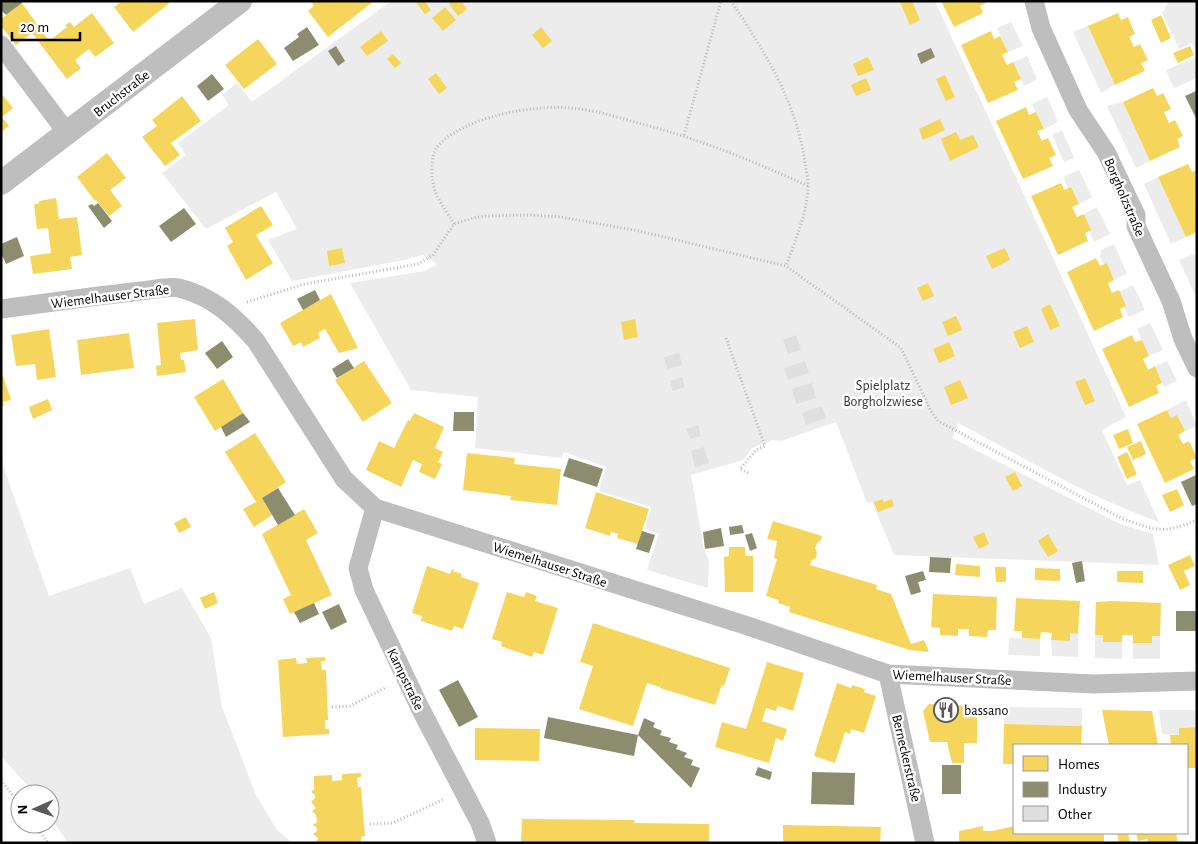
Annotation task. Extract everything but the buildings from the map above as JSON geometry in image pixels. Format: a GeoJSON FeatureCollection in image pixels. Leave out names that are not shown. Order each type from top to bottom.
{"type":"FeatureCollection","features":[{"type":"Feature","properties":{"kind":"street","name":"Bruchstraße"},"geometry":{"type":"LineString","coordinates":[[1,184],[240,1]]}},
{"type":"Feature","properties":{"kind":"street","name":"Borgholzstraße"},"geometry":{"type":"LineString","coordinates":[[1034,1],[1041,28],[1078,110],[1106,152],[1136,215],[1136,226],[1171,301],[1183,339],[1197,368]]}},
{"type":"Feature","properties":{"kind":"street"},"geometry":{"type":"LineString","coordinates":[[1,45],[68,134]]}},
{"type":"Feature","properties":{"kind":"street","name":"Wiemelhauser Straße"},"geometry":{"type":"LineString","coordinates":[[1,309],[122,293],[178,288],[202,296],[225,309],[241,323],[256,341],[344,479],[375,508],[748,626],[888,674],[1093,684],[1197,682]]}},
{"type":"Feature","properties":{"kind":"street","name":"Kampstraße"},"geometry":{"type":"LineString","coordinates":[[375,508],[358,568],[364,590],[405,678],[480,823],[487,843]]}},
{"type":"Feature","properties":{"kind":"street","name":"Berneckerstraße"},"geometry":{"type":"LineString","coordinates":[[888,674],[925,843]]}},
{"type":"Feature","properties":{"kind":"path"},"geometry":{"type":"LineString","coordinates":[[684,135],[721,1]]}},
{"type":"Feature","properties":{"kind":"path"},"geometry":{"type":"LineString","coordinates":[[731,1],[756,39],[790,103],[804,152],[808,186],[805,210],[786,266]]}},
{"type":"Feature","properties":{"kind":"path"},"geometry":{"type":"LineString","coordinates":[[454,224],[435,192],[431,174],[435,148],[466,125],[498,116],[535,110],[571,108],[615,116],[684,135],[808,186]]}},
{"type":"Feature","properties":{"kind":"path"},"geometry":{"type":"LineString","coordinates":[[225,309],[305,284],[418,264],[433,255],[454,224],[472,218],[529,215],[561,217],[639,231],[786,266],[901,348],[931,411],[938,420],[1121,518],[1152,529],[1170,530],[1197,520]]}},
{"type":"Feature","properties":{"kind":"path"},"geometry":{"type":"LineString","coordinates":[[726,338],[765,446],[756,450],[740,469],[750,474]]}},
{"type":"Feature","properties":{"kind":"path"},"geometry":{"type":"LineString","coordinates":[[332,707],[350,706],[405,678]]}},
{"type":"Feature","properties":{"kind":"path"},"geometry":{"type":"LineString","coordinates":[[1,780],[10,792]]}},
{"type":"Feature","properties":{"kind":"path"},"geometry":{"type":"LineString","coordinates":[[370,824],[392,823],[463,790]]}},
{"type":"Feature","properties":{"kind":"green space","name":"Spielplatz Borgholzwiese"},"geometry":{"type":"Polygon","coordinates":[[[391,1],[935,1],[1126,417],[1102,430],[1127,485],[1140,480],[1159,522],[1082,489],[958,423],[952,438],[1120,524],[1153,534],[1159,565],[894,555],[872,502],[867,503],[836,422],[781,441],[773,440],[752,448],[743,460],[691,475],[704,550],[709,560],[708,588],[647,570],[659,534],[645,529],[651,507],[599,491],[606,467],[564,452],[562,458],[475,448],[478,397],[411,390],[350,283],[425,271],[437,264],[423,255],[292,281],[268,240],[297,229],[276,192],[206,229],[162,173],[186,155],[178,143],[229,105],[222,95],[237,83],[252,102],[391,1]]]}},
{"type":"Feature","properties":{"kind":"green space"},"geometry":{"type":"Polygon","coordinates":[[[1169,1],[1197,1],[1197,55],[1192,43],[1179,49],[1162,13],[1169,1]]]}},
{"type":"Feature","properties":{"kind":"green space"},"geometry":{"type":"Polygon","coordinates":[[[1011,22],[1023,46],[1008,52],[997,28],[1011,22]]]}},
{"type":"Feature","properties":{"kind":"green space"},"geometry":{"type":"Polygon","coordinates":[[[1088,26],[1115,85],[1101,93],[1073,32],[1088,26]]]}},
{"type":"Feature","properties":{"kind":"green space"},"geometry":{"type":"Polygon","coordinates":[[[1027,56],[1037,79],[1024,86],[1013,62],[1027,56]]]}},
{"type":"Feature","properties":{"kind":"green space"},"geometry":{"type":"Polygon","coordinates":[[[1197,57],[1197,78],[1174,88],[1166,70],[1197,57]]]}},
{"type":"Feature","properties":{"kind":"green space"},"geometry":{"type":"Polygon","coordinates":[[[1047,97],[1058,122],[1044,129],[1032,104],[1047,97]]]}},
{"type":"Feature","properties":{"kind":"green space"},"geometry":{"type":"Polygon","coordinates":[[[1123,102],[1150,161],[1136,168],[1107,106],[1123,102]]]}},
{"type":"Feature","properties":{"kind":"green space"},"geometry":{"type":"Polygon","coordinates":[[[1062,130],[1074,158],[1064,162],[1052,135],[1062,130]]]}},
{"type":"Feature","properties":{"kind":"green space"},"geometry":{"type":"Polygon","coordinates":[[[1079,170],[1092,197],[1079,204],[1063,177],[1079,170]]]}},
{"type":"Feature","properties":{"kind":"green space"},"geometry":{"type":"Polygon","coordinates":[[[1158,177],[1186,237],[1171,244],[1144,184],[1158,177]]]}},
{"type":"Feature","properties":{"kind":"green space"},"geometry":{"type":"Polygon","coordinates":[[[1097,207],[1110,234],[1094,242],[1084,214],[1097,207]]]}},
{"type":"Feature","properties":{"kind":"green space"},"geometry":{"type":"Polygon","coordinates":[[[1114,244],[1127,274],[1114,280],[1107,263],[1104,265],[1100,256],[1101,250],[1114,244]]]}},
{"type":"Feature","properties":{"kind":"green space"},"geometry":{"type":"Polygon","coordinates":[[[1194,254],[1197,260],[1197,299],[1179,260],[1194,254]]]}},
{"type":"Feature","properties":{"kind":"green space"},"geometry":{"type":"Polygon","coordinates":[[[1133,285],[1145,310],[1129,317],[1119,292],[1133,285]]]}},
{"type":"Feature","properties":{"kind":"green space"},"geometry":{"type":"Polygon","coordinates":[[[1150,323],[1163,350],[1149,356],[1137,329],[1150,323]]]}},
{"type":"Feature","properties":{"kind":"green space"},"geometry":{"type":"Polygon","coordinates":[[[1167,361],[1177,381],[1164,387],[1155,366],[1167,361]]]}},
{"type":"Feature","properties":{"kind":"green space"},"geometry":{"type":"Polygon","coordinates":[[[1186,400],[1197,426],[1185,431],[1177,415],[1171,418],[1167,410],[1186,400]]]}},
{"type":"Feature","properties":{"kind":"green space"},"geometry":{"type":"Polygon","coordinates":[[[1,460],[49,596],[130,568],[144,604],[182,588],[211,638],[222,707],[256,795],[277,830],[293,843],[68,843],[60,831],[60,784],[26,784],[1,756],[1,460]]]}},
{"type":"Feature","properties":{"kind":"green space"},"geometry":{"type":"Polygon","coordinates":[[[1070,633],[1078,634],[1078,657],[1052,656],[1051,640],[1070,633]]]}},
{"type":"Feature","properties":{"kind":"green space"},"geometry":{"type":"Polygon","coordinates":[[[1095,635],[1103,635],[1104,642],[1122,642],[1122,659],[1095,658],[1095,635]]]}},
{"type":"Feature","properties":{"kind":"green space"},"geometry":{"type":"Polygon","coordinates":[[[1152,636],[1160,636],[1160,659],[1133,659],[1133,643],[1151,643],[1152,636]]]}},
{"type":"Feature","properties":{"kind":"green space"},"geometry":{"type":"Polygon","coordinates":[[[1009,638],[1040,639],[1040,656],[1008,655],[1009,638]]]}},
{"type":"Feature","properties":{"kind":"green space"},"geometry":{"type":"Polygon","coordinates":[[[1004,707],[1082,708],[1082,726],[1004,724],[1004,707]]]}},
{"type":"Feature","properties":{"kind":"green space"},"geometry":{"type":"Polygon","coordinates":[[[1159,710],[1197,710],[1197,727],[1179,728],[1179,735],[1162,734],[1159,710]]]}},
{"type":"Feature","properties":{"kind":"place","name":"bassano"},"geometry":{"type":"Point","coordinates":[946,710]}}]}
